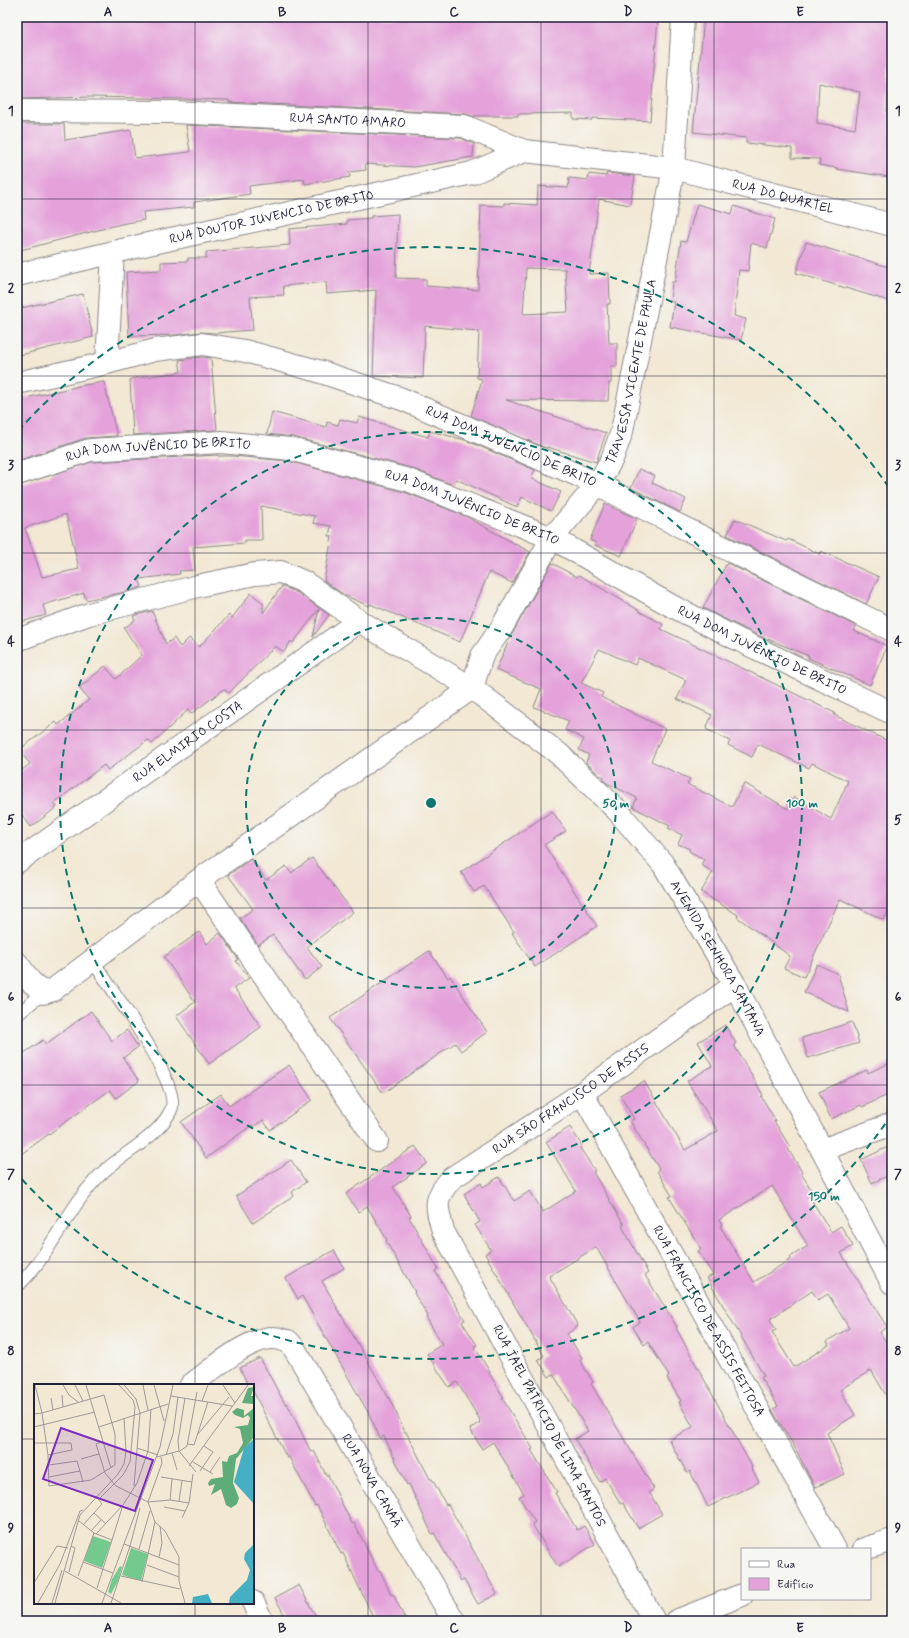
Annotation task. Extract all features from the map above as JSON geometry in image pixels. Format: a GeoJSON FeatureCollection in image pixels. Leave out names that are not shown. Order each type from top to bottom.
{"type":"FeatureCollection","features":[{"type":"Feature","properties":{"kind":"street","name":"TRAVESSA VICENTE DE PAULA"},"geometry":{"type":"LineString","coordinates":[[472,688],[482,656],[502,627],[552,538],[598,484],[612,459],[622,431],[674,168],[683,17]]}},
{"type":"Feature","properties":{"kind":"street","name":"RUA SANTO AMARO"},"geometry":{"type":"LineString","coordinates":[[17,112],[172,112],[464,126],[524,151],[674,168]]}},
{"type":"Feature","properties":{"kind":"street","name":"RUA DOUTOR JUVENCIO DE BRITO"},"geometry":{"type":"LineString","coordinates":[[17,275],[113,252],[472,173],[524,151]]}},
{"type":"Feature","properties":{"kind":"street","name":"RUA DO QUARTEL"},"geometry":{"type":"LineString","coordinates":[[674,168],[890,224]]}},
{"type":"Feature","properties":{"kind":"street"},"geometry":{"type":"LineString","coordinates":[[107,363],[113,252]]}},
{"type":"Feature","properties":{"kind":"street","name":"RUA DOM JUVENCIO DE BRITO"},"geometry":{"type":"LineString","coordinates":[[17,383],[107,363],[155,350],[202,344],[245,351],[318,371],[402,398],[598,484],[631,502],[892,630]]}},
{"type":"Feature","properties":{"kind":"street","name":"RUA DOM JUVÊNCIO DE BRITO"},"geometry":{"type":"LineString","coordinates":[[17,474],[90,450],[221,442],[290,449],[408,480],[552,538],[670,605],[741,641],[890,707]]}},
{"type":"Feature","properties":{"kind":"street","name":"AVENIDA SENHORA SANTANA"},"geometry":{"type":"LineString","coordinates":[[17,640],[89,614],[195,587],[256,574],[281,572],[304,582],[359,621],[472,688],[559,754],[617,810],[663,864],[735,985],[892,1284]]}},
{"type":"Feature","properties":{"kind":"street","name":"RUA ELMIRIO COSTA"},"geometry":{"type":"LineString","coordinates":[[17,862],[359,621]]}},
{"type":"Feature","properties":{"kind":"street"},"geometry":{"type":"LineString","coordinates":[[17,963],[43,994],[53,990],[199,880],[472,688]]}},
{"type":"Feature","properties":{"kind":"street"},"geometry":{"type":"LineString","coordinates":[[199,880],[377,1141]]}},
{"type":"Feature","properties":{"kind":"street","name":"RUA SÃO FRANCISCO DE ASSIS"},"geometry":{"type":"LineString","coordinates":[[444,1231],[438,1210],[438,1200],[442,1190],[452,1178],[582,1093],[735,985]]}},
{"type":"Feature","properties":{"kind":"street","name":"RUA FRANCISCO DE ASSIS FEITOSA"},"geometry":{"type":"LineString","coordinates":[[582,1093],[834,1548]]}},
{"type":"Feature","properties":{"kind":"street"},"geometry":{"type":"LineString","coordinates":[[822,1150],[892,1124]]}},
{"type":"Feature","properties":{"kind":"street","name":"RUA JAEL PATRICIO DE LIMA SANTOS"},"geometry":{"type":"LineString","coordinates":[[444,1231],[654,1621]]}},
{"type":"Feature","properties":{"kind":"street","name":"RUA NOVA CANAÃ"},"geometry":{"type":"LineString","coordinates":[[192,1384],[238,1351],[255,1342],[273,1338],[288,1341],[294,1348],[454,1621]]}},
{"type":"Feature","properties":{"kind":"street"},"geometry":{"type":"LineString","coordinates":[[867,1548],[892,1540]]}},
{"type":"Feature","properties":{"kind":"street"},"geometry":{"type":"LineString","coordinates":[[676,1621],[741,1595]]}},
{"type":"Feature","properties":{"kind":"street"},"geometry":{"type":"LineString","coordinates":[[254,1604],[262,1621]]}},
{"type":"Feature","properties":{"kind":"lane"},"geometry":{"type":"LineString","coordinates":[[17,1287],[37,1264],[77,1201],[100,1174],[159,1127],[172,1109],[172,1095],[164,1074],[154,1055],[92,960]]}},
{"type":"Feature","properties":{"kind":"lane"},"geometry":{"type":"LineString","coordinates":[[17,1015],[43,994]]}},
{"type":"Feature","properties":{"kind":"building"},"geometry":{"type":"Polygon","coordinates":[[[17,17],[658,17],[650,121],[592,118],[592,120],[573,119],[573,113],[518,114],[518,116],[475,117],[465,114],[229,102],[229,100],[93,97],[17,99],[17,17]]]}},
{"type":"Feature","properties":{"kind":"building"},"geometry":{"type":"Polygon","coordinates":[[[704,17],[892,17],[887,113],[892,114],[892,161],[890,177],[819,165],[820,159],[792,158],[792,148],[746,143],[746,138],[693,132],[704,17]],[[819,83],[817,123],[855,129],[860,92],[819,83]]]}},
{"type":"Feature","properties":{"kind":"building"},"geometry":{"type":"Polygon","coordinates":[[[17,124],[64,124],[65,140],[131,130],[135,158],[190,152],[186,125],[461,138],[474,144],[473,157],[414,167],[365,164],[366,170],[349,172],[350,177],[305,184],[304,179],[249,186],[250,194],[194,202],[194,207],[143,212],[144,220],[121,224],[17,251],[17,124]]]}},
{"type":"Feature","properties":{"kind":"building"},"geometry":{"type":"Polygon","coordinates":[[[607,173],[635,176],[630,205],[599,199],[589,274],[609,273],[610,304],[607,304],[609,343],[617,343],[617,366],[611,366],[611,383],[609,383],[608,401],[506,400],[606,433],[596,462],[547,447],[546,448],[471,416],[482,379],[477,378],[479,331],[425,326],[423,378],[373,376],[376,290],[327,294],[326,282],[283,286],[284,295],[250,297],[253,330],[214,333],[201,332],[175,335],[129,336],[126,272],[161,270],[161,262],[188,261],[188,258],[206,258],[206,252],[290,245],[289,229],[347,224],[347,220],[371,218],[371,216],[398,214],[396,278],[426,279],[426,286],[478,290],[481,205],[504,206],[504,203],[537,205],[538,186],[568,188],[569,178],[588,180],[589,174],[606,176],[607,173]],[[526,268],[523,314],[568,312],[565,269],[526,268]]]}},
{"type":"Feature","properties":{"kind":"building"},"geometry":{"type":"Polygon","coordinates":[[[697,204],[732,214],[734,206],[775,219],[767,248],[751,243],[748,271],[739,270],[734,316],[746,319],[741,340],[670,327],[674,302],[670,302],[672,282],[675,282],[681,241],[686,242],[697,204]]]}},
{"type":"Feature","properties":{"kind":"building"},"geometry":{"type":"Polygon","coordinates":[[[806,242],[892,268],[892,302],[796,273],[806,242]]]}},
{"type":"Feature","properties":{"kind":"building"},"geometry":{"type":"Polygon","coordinates":[[[83,294],[93,337],[20,355],[17,342],[17,309],[83,294]]]}},
{"type":"Feature","properties":{"kind":"building"},"geometry":{"type":"Polygon","coordinates":[[[202,357],[211,358],[217,430],[133,435],[130,379],[181,372],[179,360],[202,357]]]}},
{"type":"Feature","properties":{"kind":"building"},"geometry":{"type":"Polygon","coordinates":[[[104,382],[117,436],[86,438],[17,461],[17,400],[104,382]]]}},
{"type":"Feature","properties":{"kind":"building"},"geometry":{"type":"Polygon","coordinates":[[[272,412],[326,427],[327,422],[338,425],[340,419],[357,423],[359,417],[428,437],[430,431],[465,440],[535,470],[531,478],[561,492],[551,511],[522,497],[517,507],[456,479],[453,485],[411,468],[293,437],[267,434],[272,412]]]}},
{"type":"Feature","properties":{"kind":"building"},"geometry":{"type":"Polygon","coordinates":[[[218,455],[288,461],[404,492],[465,516],[530,552],[512,583],[489,572],[460,642],[370,604],[369,606],[346,596],[324,581],[332,536],[329,536],[331,526],[313,523],[315,516],[261,506],[262,540],[245,540],[245,543],[193,547],[195,570],[179,571],[180,574],[139,579],[142,587],[125,592],[86,600],[84,593],[43,605],[46,615],[17,623],[17,486],[92,462],[218,455]],[[66,514],[25,528],[42,577],[79,569],[66,514]]]}},
{"type":"Feature","properties":{"kind":"building"},"geometry":{"type":"Polygon","coordinates":[[[639,469],[655,476],[652,483],[686,499],[680,512],[631,488],[639,469]]]}},
{"type":"Feature","properties":{"kind":"building"},"geometry":{"type":"Polygon","coordinates":[[[605,504],[637,519],[621,556],[595,545],[596,543],[590,540],[605,504]]]}},
{"type":"Feature","properties":{"kind":"building"},"geometry":{"type":"Polygon","coordinates":[[[735,519],[786,541],[788,539],[820,554],[821,551],[879,577],[866,604],[727,535],[735,519]]]}},
{"type":"Feature","properties":{"kind":"building"},"geometry":{"type":"Polygon","coordinates":[[[552,563],[577,577],[579,575],[640,612],[663,624],[661,629],[835,713],[834,715],[892,743],[892,903],[884,920],[840,899],[804,977],[784,968],[790,956],[737,917],[738,915],[701,892],[713,872],[701,865],[704,859],[689,851],[690,849],[678,844],[682,835],[668,828],[670,826],[633,807],[637,798],[605,782],[603,779],[604,777],[599,775],[586,762],[589,755],[579,750],[584,739],[565,730],[569,721],[534,707],[541,689],[496,670],[511,636],[552,563]],[[599,649],[581,683],[603,693],[601,697],[665,729],[651,761],[690,779],[687,784],[732,807],[744,783],[788,809],[794,797],[831,819],[848,781],[812,763],[809,768],[758,744],[752,757],[728,745],[730,741],[706,729],[712,715],[677,699],[686,680],[638,658],[635,665],[599,649]]]}},
{"type":"Feature","properties":{"kind":"building"},"geometry":{"type":"Polygon","coordinates":[[[727,563],[856,626],[854,631],[887,646],[870,685],[808,658],[809,656],[755,634],[703,608],[727,563]]]}},
{"type":"Feature","properties":{"kind":"building"},"geometry":{"type":"Polygon","coordinates":[[[282,586],[298,593],[329,615],[313,637],[319,609],[293,643],[291,641],[284,652],[275,646],[229,693],[224,689],[191,714],[188,710],[152,744],[148,740],[108,770],[104,765],[54,803],[57,807],[31,827],[17,808],[17,774],[30,764],[19,750],[56,722],[58,725],[89,700],[79,688],[105,666],[116,679],[142,655],[124,628],[135,620],[133,616],[152,611],[166,644],[174,638],[180,647],[189,638],[199,647],[229,615],[232,618],[251,593],[263,603],[263,613],[282,586]]]}},
{"type":"Feature","properties":{"kind":"building"},"geometry":{"type":"Polygon","coordinates":[[[552,811],[566,831],[544,845],[597,926],[535,967],[512,933],[514,932],[484,886],[474,892],[461,872],[552,811]]]}},
{"type":"Feature","properties":{"kind":"building"},"geometry":{"type":"Polygon","coordinates":[[[312,858],[353,912],[307,947],[322,967],[305,980],[273,935],[258,945],[240,918],[253,909],[228,875],[251,859],[266,880],[286,866],[291,873],[312,858]]]}},
{"type":"Feature","properties":{"kind":"building"},"geometry":{"type":"Polygon","coordinates":[[[199,932],[207,944],[220,933],[238,959],[236,961],[249,978],[234,988],[261,1027],[209,1064],[176,1016],[195,1002],[164,957],[199,932]]]}},
{"type":"Feature","properties":{"kind":"building"},"geometry":{"type":"Polygon","coordinates":[[[429,951],[448,978],[450,976],[487,1032],[461,1051],[455,1043],[383,1093],[330,1018],[429,951]]]}},
{"type":"Feature","properties":{"kind":"building"},"geometry":{"type":"Polygon","coordinates":[[[817,964],[838,974],[849,1012],[804,992],[817,964]]]}},
{"type":"Feature","properties":{"kind":"building"},"geometry":{"type":"Polygon","coordinates":[[[91,1011],[112,1041],[127,1030],[138,1047],[123,1058],[139,1081],[116,1098],[110,1090],[17,1157],[17,1058],[43,1040],[46,1044],[91,1011]]]}},
{"type":"Feature","properties":{"kind":"building"},"geometry":{"type":"Polygon","coordinates":[[[852,1022],[859,1043],[808,1058],[802,1038],[852,1022]]]}},
{"type":"Feature","properties":{"kind":"building"},"geometry":{"type":"Polygon","coordinates":[[[725,1025],[736,1043],[734,1045],[763,1095],[761,1096],[776,1121],[774,1121],[790,1147],[788,1149],[815,1196],[811,1199],[831,1232],[841,1226],[853,1246],[841,1253],[887,1327],[880,1332],[892,1352],[892,1405],[871,1370],[840,1390],[855,1415],[827,1433],[845,1474],[815,1487],[794,1446],[772,1410],[778,1406],[761,1378],[764,1376],[707,1278],[713,1275],[698,1251],[701,1249],[669,1197],[672,1196],[657,1171],[659,1169],[630,1121],[634,1119],[620,1095],[644,1081],[685,1150],[718,1131],[687,1081],[712,1066],[698,1042],[725,1025]],[[772,1186],[719,1220],[722,1225],[720,1226],[754,1282],[791,1259],[790,1257],[808,1246],[772,1186]],[[812,1291],[770,1319],[776,1330],[772,1332],[794,1367],[829,1345],[827,1341],[849,1328],[828,1294],[818,1300],[812,1291]]]}},
{"type":"Feature","properties":{"kind":"building"},"geometry":{"type":"Polygon","coordinates":[[[892,1062],[892,1093],[831,1119],[819,1092],[867,1070],[868,1073],[892,1062]]]}},
{"type":"Feature","properties":{"kind":"building"},"geometry":{"type":"Polygon","coordinates":[[[289,1065],[312,1100],[270,1130],[263,1120],[253,1127],[252,1125],[206,1158],[181,1122],[221,1094],[229,1106],[289,1065]]]}},
{"type":"Feature","properties":{"kind":"building"},"geometry":{"type":"Polygon","coordinates":[[[570,1127],[582,1146],[580,1148],[595,1171],[593,1172],[624,1225],[622,1226],[648,1273],[645,1275],[677,1327],[676,1328],[759,1482],[708,1507],[690,1471],[687,1473],[669,1440],[693,1427],[679,1402],[681,1401],[667,1378],[669,1376],[648,1342],[644,1345],[633,1327],[640,1322],[596,1247],[549,1276],[578,1326],[567,1334],[582,1358],[580,1360],[593,1382],[591,1384],[654,1489],[649,1492],[662,1514],[638,1528],[623,1503],[621,1504],[605,1478],[600,1482],[575,1439],[588,1431],[553,1374],[549,1377],[538,1360],[544,1356],[485,1254],[491,1250],[475,1225],[480,1222],[464,1194],[481,1183],[483,1187],[499,1177],[514,1201],[530,1191],[543,1212],[576,1191],[546,1142],[570,1127]]]}},
{"type":"Feature","properties":{"kind":"building"},"geometry":{"type":"Polygon","coordinates":[[[892,1145],[892,1174],[872,1183],[861,1160],[892,1145]]]}},
{"type":"Feature","properties":{"kind":"building"},"geometry":{"type":"Polygon","coordinates":[[[415,1146],[427,1163],[393,1187],[411,1216],[409,1217],[438,1269],[435,1271],[465,1320],[462,1322],[477,1345],[474,1346],[504,1398],[502,1398],[533,1449],[531,1450],[557,1492],[555,1493],[577,1530],[584,1526],[595,1544],[558,1567],[532,1524],[535,1522],[519,1497],[524,1494],[493,1442],[482,1449],[470,1429],[480,1423],[480,1420],[457,1382],[449,1387],[427,1354],[442,1344],[426,1317],[428,1316],[414,1293],[415,1292],[386,1241],[387,1240],[367,1206],[358,1212],[346,1194],[415,1146]]]}},
{"type":"Feature","properties":{"kind":"building"},"geometry":{"type":"Polygon","coordinates":[[[291,1160],[306,1182],[292,1192],[294,1196],[253,1223],[236,1196],[291,1160]]]}},
{"type":"Feature","properties":{"kind":"building"},"geometry":{"type":"Polygon","coordinates":[[[334,1250],[344,1268],[322,1281],[391,1402],[430,1479],[432,1479],[446,1505],[448,1504],[497,1594],[478,1604],[464,1580],[461,1581],[434,1533],[432,1534],[409,1484],[407,1485],[384,1436],[380,1438],[369,1414],[302,1296],[298,1299],[286,1278],[334,1250]]]}},
{"type":"Feature","properties":{"kind":"building"},"geometry":{"type":"Polygon","coordinates":[[[260,1358],[285,1404],[287,1403],[311,1452],[314,1451],[326,1475],[328,1475],[352,1524],[354,1523],[378,1571],[380,1570],[391,1595],[393,1594],[406,1621],[375,1621],[343,1553],[341,1554],[317,1505],[315,1506],[289,1457],[287,1458],[254,1393],[254,1384],[248,1384],[240,1368],[260,1358]]]}},
{"type":"Feature","properties":{"kind":"building"},"geometry":{"type":"Polygon","coordinates":[[[299,1585],[319,1621],[288,1621],[275,1598],[299,1585]]]}}]}
